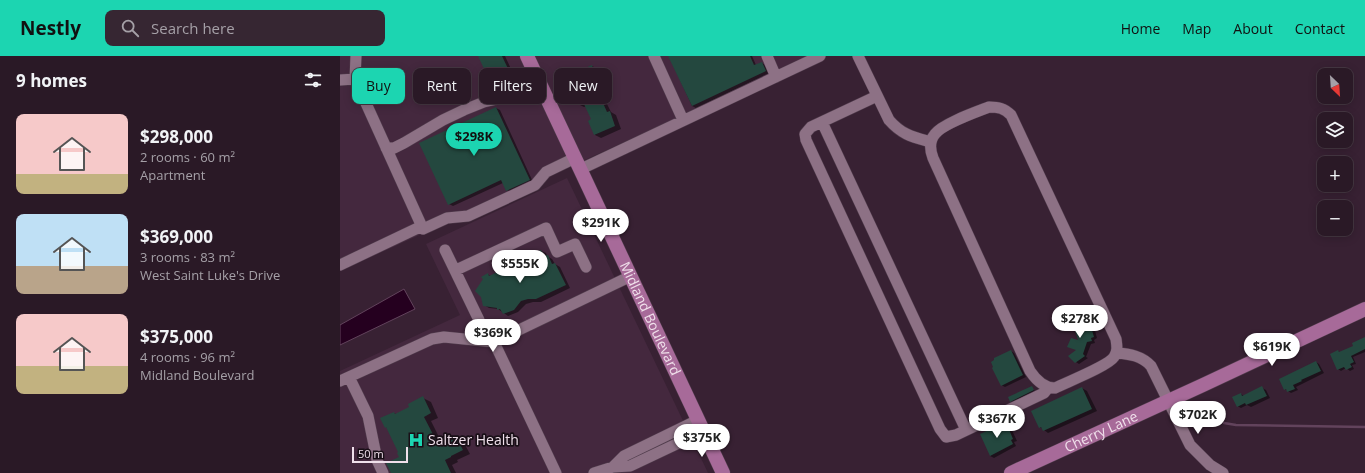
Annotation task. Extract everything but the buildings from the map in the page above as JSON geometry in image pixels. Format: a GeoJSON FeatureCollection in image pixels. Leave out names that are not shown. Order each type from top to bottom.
{"type":"FeatureCollection","features":[{"type":"Feature","properties":{"kind":"main road","name":"Midland Boulevard"},"geometry":{"type":"LineString","coordinates":[[527,56],[533,68]]}},
{"type":"Feature","properties":{"kind":"main road","name":"Midland Boulevard"},"geometry":{"type":"LineString","coordinates":[[546,97],[723,473]]}},
{"type":"Feature","properties":{"kind":"main road","name":"Cherry Lane"},"geometry":{"type":"LineString","coordinates":[[1011,473],[1365,309]]}},
{"type":"Feature","properties":{"kind":"street"},"geometry":{"type":"LineString","coordinates":[[350,56],[356,61]]}},
{"type":"Feature","properties":{"kind":"street"},"geometry":{"type":"LineString","coordinates":[[654,56],[683,120]]}},
{"type":"Feature","properties":{"kind":"street"},"geometry":{"type":"LineString","coordinates":[[767,56],[776,76]]}},
{"type":"Feature","properties":{"kind":"street"},"geometry":{"type":"LineString","coordinates":[[366,104],[424,229],[447,218],[468,216],[535,186],[546,172],[578,163],[683,120],[820,56]]}},
{"type":"Feature","properties":{"kind":"street"},"geometry":{"type":"LineString","coordinates":[[858,56],[889,120],[896,128],[907,135],[931,142]]}},
{"type":"Feature","properties":{"kind":"street"},"geometry":{"type":"LineString","coordinates":[[340,80],[352,80]]}},
{"type":"Feature","properties":{"kind":"street"},"geometry":{"type":"LineString","coordinates":[[877,96],[811,127],[806,134],[806,140],[940,429],[946,437],[956,435],[1044,393],[1048,388]]}},
{"type":"Feature","properties":{"kind":"street"},"geometry":{"type":"LineString","coordinates":[[386,148],[394,148],[443,120],[479,104]]}},
{"type":"Feature","properties":{"kind":"street"},"geometry":{"type":"LineString","coordinates":[[989,107],[998,107],[1006,110],[1011,115],[1116,339],[1117,353],[1109,363],[1055,388],[1048,388],[1034,376],[1030,371],[932,158],[931,142],[935,133],[939,130],[949,124],[989,107]]}},
{"type":"Feature","properties":{"kind":"street"},"geometry":{"type":"LineString","coordinates":[[822,122],[966,430]]}},
{"type":"Feature","properties":{"kind":"street"},"geometry":{"type":"LineString","coordinates":[[340,265],[422,226]]}},
{"type":"Feature","properties":{"kind":"street"},"geometry":{"type":"LineString","coordinates":[[456,270],[546,228],[557,252],[575,244],[586,267]]}},
{"type":"Feature","properties":{"kind":"street"},"geometry":{"type":"LineString","coordinates":[[445,250],[479,320]]}},
{"type":"Feature","properties":{"kind":"street"},"geometry":{"type":"LineString","coordinates":[[383,473],[377,460],[368,416],[345,379],[432,339],[444,337],[494,342],[631,276]]}},
{"type":"Feature","properties":{"kind":"street"},"geometry":{"type":"LineString","coordinates":[[494,342],[556,473]]}},
{"type":"Feature","properties":{"kind":"street"},"geometry":{"type":"LineString","coordinates":[[1117,353],[1135,356],[1149,363],[1154,370],[1190,445],[1210,465],[1223,473]]}},
{"type":"Feature","properties":{"kind":"street"},"geometry":{"type":"LineString","coordinates":[[594,473],[613,467],[624,456],[701,426]]}},
{"type":"Feature","properties":{"kind":"shaded area"},"geometry":{"type":"Polygon","coordinates":[[[340,56],[814,56],[340,271],[340,56]]]}},
{"type":"Feature","properties":{"kind":"shaded area"},"geometry":{"type":"Polygon","coordinates":[[[567,178],[708,473],[340,473],[340,371],[460,315],[426,244],[567,178]]]}},
{"type":"Feature","properties":{"kind":"shaded area"},"geometry":{"type":"Polygon","coordinates":[[[404,289],[415,309],[340,345],[340,325],[404,289]]]}},
{"type":"Feature","properties":{"kind":"waterway"},"geometry":{"type":"LineString","coordinates":[[1224,423],[1236,425],[1365,427]]}},
{"type":"Feature","properties":{"kind":"place","name":"Saltzer Health"},"geometry":{"type":"Point","coordinates":[416,440]}}]}
